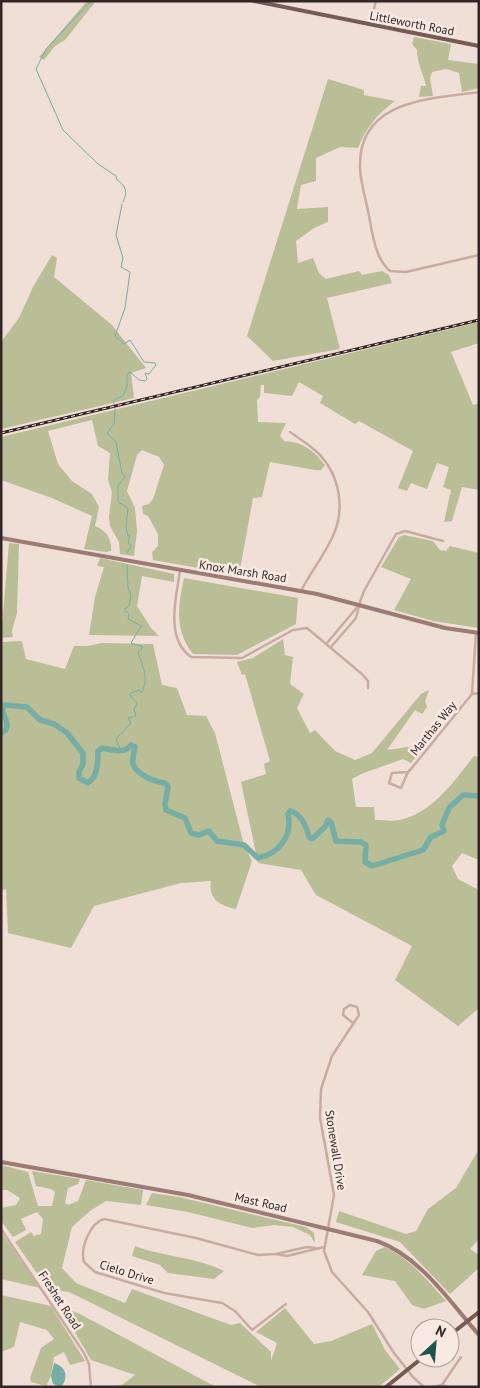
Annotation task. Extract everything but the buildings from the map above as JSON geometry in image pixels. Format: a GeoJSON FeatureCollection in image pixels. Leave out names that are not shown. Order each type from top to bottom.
{"type":"FeatureCollection","features":[{"type":"Feature","properties":{"kind":"main road","name":"Littleworth Road"},"geometry":{"type":"LineString","coordinates":[[254,1],[479,46]]}},
{"type":"Feature","properties":{"kind":"main road"},"geometry":{"type":"LineString","coordinates":[[460,1327],[479,1312]]}},
{"type":"Feature","properties":{"kind":"main road"},"geometry":{"type":"LineString","coordinates":[[386,1387],[410,1368]]}},
{"type":"Feature","properties":{"kind":"street"},"geometry":{"type":"LineString","coordinates":[[370,25],[376,1]]}},
{"type":"Feature","properties":{"kind":"street"},"geometry":{"type":"LineString","coordinates":[[479,92],[408,103],[388,111],[378,120],[368,134],[362,149],[360,166],[379,257],[390,271],[406,272],[479,255]]}},
{"type":"Feature","properties":{"kind":"street"},"geometry":{"type":"LineString","coordinates":[[290,432],[311,447],[327,464],[334,478],[339,500],[339,516],[335,531],[301,592]]}},
{"type":"Feature","properties":{"kind":"street"},"geometry":{"type":"LineString","coordinates":[[327,643],[358,605],[364,591],[398,533],[405,532],[443,541]]}},
{"type":"Feature","properties":{"kind":"street","name":"Knox Marsh Road"},"geometry":{"type":"LineString","coordinates":[[1,538],[301,592],[445,628],[477,633]]}},
{"type":"Feature","properties":{"kind":"street"},"geometry":{"type":"LineString","coordinates":[[180,571],[174,610],[176,632],[183,648],[191,657],[203,659],[242,658],[300,628],[311,630],[327,643],[366,678],[368,688]]}},
{"type":"Feature","properties":{"kind":"street"},"geometry":{"type":"LineString","coordinates":[[331,647],[356,618],[360,610],[358,605]]}},
{"type":"Feature","properties":{"kind":"street"},"geometry":{"type":"LineString","coordinates":[[477,633],[472,694],[479,692]]}},
{"type":"Feature","properties":{"kind":"street","name":"Marthas Way"},"geometry":{"type":"LineString","coordinates":[[408,772],[392,773],[389,784],[401,788],[408,772],[472,694]]}},
{"type":"Feature","properties":{"kind":"street"},"geometry":{"type":"LineString","coordinates":[[350,1005],[355,1006],[359,1012],[353,1023],[343,1015],[345,1007],[350,1005]]}},
{"type":"Feature","properties":{"kind":"street","name":"Stonewall Drive"},"geometry":{"type":"LineString","coordinates":[[324,1247],[334,1195],[320,1118],[321,1089],[332,1056],[353,1023]]}},
{"type":"Feature","properties":{"kind":"street","name":"Mast Road"},"geometry":{"type":"LineString","coordinates":[[1,1162],[180,1194],[368,1238],[399,1251],[438,1286],[479,1335]]}},
{"type":"Feature","properties":{"kind":"street","name":"Cielo Drive"},"geometry":{"type":"LineString","coordinates":[[286,1304],[252,1330],[235,1311],[222,1303],[169,1294],[98,1273],[88,1267],[82,1255],[93,1226],[104,1219],[196,1238],[252,1254],[276,1254],[307,1247],[324,1247]]}},
{"type":"Feature","properties":{"kind":"street","name":"Freshet Road"},"geometry":{"type":"LineString","coordinates":[[1,1229],[84,1353],[89,1364],[90,1387]]}},
{"type":"Feature","properties":{"kind":"street"},"geometry":{"type":"LineString","coordinates":[[324,1247],[330,1269],[368,1312],[389,1346],[424,1387]]}},
{"type":"Feature","properties":{"kind":"street"},"geometry":{"type":"LineString","coordinates":[[442,1385],[453,1368]]}},
{"type":"Feature","properties":{"kind":"street"},"geometry":{"type":"LineString","coordinates":[[432,1387],[442,1385],[448,1387]]}},
{"type":"Feature","properties":{"kind":"green space"},"geometry":{"type":"Polygon","coordinates":[[[87,1],[96,1],[65,40],[55,46],[44,60],[39,57],[87,1]]]}},
{"type":"Feature","properties":{"kind":"green space"},"geometry":{"type":"Polygon","coordinates":[[[414,37],[451,44],[448,60],[479,64],[479,88],[462,92],[459,73],[446,69],[432,72],[430,78],[433,96],[419,97],[421,86],[426,86],[417,50],[412,44],[414,37]]]}},
{"type":"Feature","properties":{"kind":"green space"},"geometry":{"type":"Polygon","coordinates":[[[328,79],[364,90],[364,95],[395,101],[373,122],[358,148],[340,147],[316,158],[316,181],[301,185],[297,209],[328,207],[328,222],[314,228],[296,241],[298,263],[313,258],[319,273],[326,279],[359,271],[362,275],[382,271],[389,275],[392,283],[327,298],[340,349],[273,361],[247,336],[328,79]]]}},
{"type":"Feature","properties":{"kind":"green space"},"geometry":{"type":"Polygon","coordinates":[[[52,255],[57,258],[54,277],[112,325],[146,368],[131,373],[134,398],[1,429],[1,342],[19,318],[33,287],[52,255]]]}},
{"type":"Feature","properties":{"kind":"green space"},"geometry":{"type":"Polygon","coordinates":[[[479,322],[479,343],[451,352],[473,405],[479,403],[479,490],[462,487],[452,521],[444,522],[451,490],[443,487],[449,467],[437,463],[427,489],[411,483],[407,491],[398,488],[413,451],[359,421],[355,424],[320,403],[323,396],[299,382],[292,396],[264,393],[264,385],[261,385],[260,397],[257,400],[258,422],[286,423],[280,436],[284,441],[302,445],[316,455],[325,465],[321,470],[315,470],[270,462],[262,497],[253,498],[239,575],[153,560],[152,552],[158,546],[158,534],[148,516],[143,514],[142,506],[149,504],[153,499],[164,465],[159,457],[142,450],[137,455],[127,491],[135,508],[137,531],[134,556],[120,554],[119,542],[110,526],[109,517],[112,492],[108,480],[110,453],[98,446],[92,420],[48,431],[58,464],[72,481],[92,494],[99,507],[95,526],[107,536],[111,551],[84,549],[92,516],[52,498],[1,480],[1,437],[479,322]]]}},
{"type":"Feature","properties":{"kind":"green space"},"geometry":{"type":"Polygon","coordinates":[[[404,535],[433,541],[440,550],[446,551],[450,546],[479,553],[479,628],[433,621],[394,610],[411,579],[381,567],[399,537],[404,535]]]}},
{"type":"Feature","properties":{"kind":"green space"},"geometry":{"type":"Polygon","coordinates":[[[9,543],[19,544],[17,613],[12,631],[13,637],[1,638],[9,543]]]}},
{"type":"Feature","properties":{"kind":"green space"},"geometry":{"type":"Polygon","coordinates":[[[100,558],[174,574],[174,582],[142,576],[137,606],[151,628],[159,636],[89,635],[95,597],[104,567],[97,566],[100,558]]]}},
{"type":"Feature","properties":{"kind":"green space"},"geometry":{"type":"Polygon","coordinates":[[[184,578],[298,598],[296,624],[237,655],[193,654],[187,645],[180,627],[179,608],[184,578]]]}},
{"type":"Feature","properties":{"kind":"green space"},"geometry":{"type":"Polygon","coordinates":[[[283,639],[285,655],[293,657],[290,684],[304,694],[297,708],[310,733],[315,730],[335,751],[355,760],[372,753],[421,694],[429,690],[425,701],[427,707],[422,714],[415,710],[387,750],[415,746],[421,750],[411,763],[403,759],[352,779],[356,807],[374,807],[375,820],[400,820],[424,809],[443,794],[474,756],[479,757],[479,860],[462,853],[452,866],[458,879],[479,890],[479,1008],[458,1026],[395,980],[412,946],[316,895],[301,870],[258,863],[241,782],[266,774],[264,764],[270,761],[245,674],[242,675],[237,662],[253,658],[283,639]]]}},
{"type":"Feature","properties":{"kind":"green space"},"geometry":{"type":"Polygon","coordinates":[[[22,641],[26,659],[65,669],[74,646],[102,643],[153,644],[162,685],[177,688],[187,715],[206,716],[215,733],[244,845],[252,861],[236,909],[216,901],[211,893],[211,881],[181,883],[94,906],[71,948],[8,933],[6,889],[1,891],[1,642],[22,641]]]}},
{"type":"Feature","properties":{"kind":"green space"},"geometry":{"type":"Polygon","coordinates":[[[479,1149],[479,1239],[470,1249],[479,1255],[479,1268],[450,1294],[400,1242],[336,1222],[339,1211],[406,1234],[416,1231],[428,1209],[456,1188],[479,1149]]]}},
{"type":"Feature","properties":{"kind":"green space"},"geometry":{"type":"Polygon","coordinates":[[[1,1165],[28,1172],[38,1206],[52,1206],[55,1192],[51,1189],[36,1186],[32,1171],[80,1179],[78,1184],[68,1188],[65,1203],[68,1205],[78,1201],[86,1180],[143,1190],[141,1205],[106,1201],[90,1211],[72,1227],[62,1268],[76,1283],[125,1303],[132,1289],[231,1325],[240,1323],[271,1352],[271,1361],[277,1343],[256,1332],[285,1308],[314,1344],[331,1341],[372,1324],[385,1350],[400,1369],[379,1387],[261,1387],[69,1292],[48,1289],[15,1242],[31,1232],[34,1236],[41,1234],[43,1219],[37,1212],[21,1219],[26,1230],[13,1237],[1,1221],[1,1208],[16,1205],[20,1198],[7,1190],[1,1190],[1,1165]]]}},
{"type":"Feature","properties":{"kind":"green space"},"geometry":{"type":"Polygon","coordinates":[[[152,1193],[179,1197],[306,1227],[314,1233],[315,1243],[310,1235],[293,1227],[274,1225],[252,1228],[188,1212],[146,1205],[152,1193]]]}},
{"type":"Feature","properties":{"kind":"green space"},"geometry":{"type":"Polygon","coordinates":[[[1,1232],[40,1288],[1,1279],[1,1232]]]}},
{"type":"Feature","properties":{"kind":"green space"},"geometry":{"type":"Polygon","coordinates":[[[135,1246],[213,1266],[224,1271],[214,1279],[168,1273],[160,1265],[132,1256],[135,1246]]]}},
{"type":"Feature","properties":{"kind":"green space"},"geometry":{"type":"Polygon","coordinates":[[[385,1247],[410,1264],[446,1301],[424,1309],[412,1305],[395,1281],[362,1275],[376,1251],[385,1247]]]}},
{"type":"Feature","properties":{"kind":"green space"},"geometry":{"type":"Polygon","coordinates":[[[1,1295],[51,1306],[85,1361],[70,1365],[64,1352],[54,1357],[51,1376],[46,1386],[31,1382],[30,1378],[41,1348],[54,1339],[47,1330],[20,1322],[14,1347],[1,1352],[1,1295]]]}},
{"type":"Feature","properties":{"kind":"green space"},"geometry":{"type":"Polygon","coordinates":[[[60,1307],[80,1314],[216,1387],[105,1387],[122,1385],[135,1375],[91,1360],[60,1307]]]}},
{"type":"Feature","properties":{"kind":"water"},"geometry":{"type":"Polygon","coordinates":[[[54,1363],[61,1367],[65,1373],[65,1380],[61,1387],[53,1384],[51,1376],[54,1363]]]}},
{"type":"Feature","properties":{"kind":"waterway"},"geometry":{"type":"LineString","coordinates":[[91,1],[46,49],[36,69],[63,130],[98,164],[116,176],[125,190],[123,202]]}},
{"type":"Feature","properties":{"kind":"waterway"},"geometry":{"type":"LineString","coordinates":[[114,404],[114,400],[123,396],[127,386],[127,374],[130,372],[139,380],[145,381],[147,379],[145,373],[149,374],[156,365],[155,363],[144,362],[130,340],[124,344],[115,336],[125,308],[130,272],[121,267],[123,258],[116,235],[122,204]]}},
{"type":"Feature","properties":{"kind":"waterway"},"geometry":{"type":"LineString","coordinates":[[115,409],[114,424],[107,433],[116,442],[122,474],[125,476],[118,486],[118,502],[128,508],[126,526],[128,536],[130,536],[128,542],[131,546],[127,553]]}},
{"type":"Feature","properties":{"kind":"waterway"},"geometry":{"type":"LineString","coordinates":[[121,751],[116,739],[131,723],[128,718],[136,716],[134,709],[137,703],[130,695],[139,690],[141,693],[145,683],[138,652],[143,647],[131,643],[141,626],[128,619],[129,614],[124,609],[129,606],[131,596],[128,587],[127,565]]}},
{"type":"Feature","properties":{"kind":"waterway"},"geometry":{"type":"LineString","coordinates":[[1,733],[7,729],[2,709],[5,705],[27,707],[40,720],[54,724],[67,733],[83,753],[83,764],[79,772],[79,778],[88,783],[96,773],[98,751],[102,748],[121,751],[131,745],[135,747],[133,756],[135,768],[147,777],[165,783],[168,787],[165,804],[166,810],[185,818],[191,833],[199,835],[209,831],[217,841],[244,845],[258,858],[266,856],[283,842],[288,829],[288,814],[290,811],[300,818],[305,825],[309,837],[312,839],[325,827],[328,820],[331,822],[336,841],[361,842],[366,845],[365,862],[372,866],[423,850],[431,837],[444,831],[442,825],[449,808],[463,795],[479,796]]}},
{"type":"Feature","properties":{"kind":"railway"},"geometry":{"type":"LineString","coordinates":[[1,433],[479,320]]}}]}
